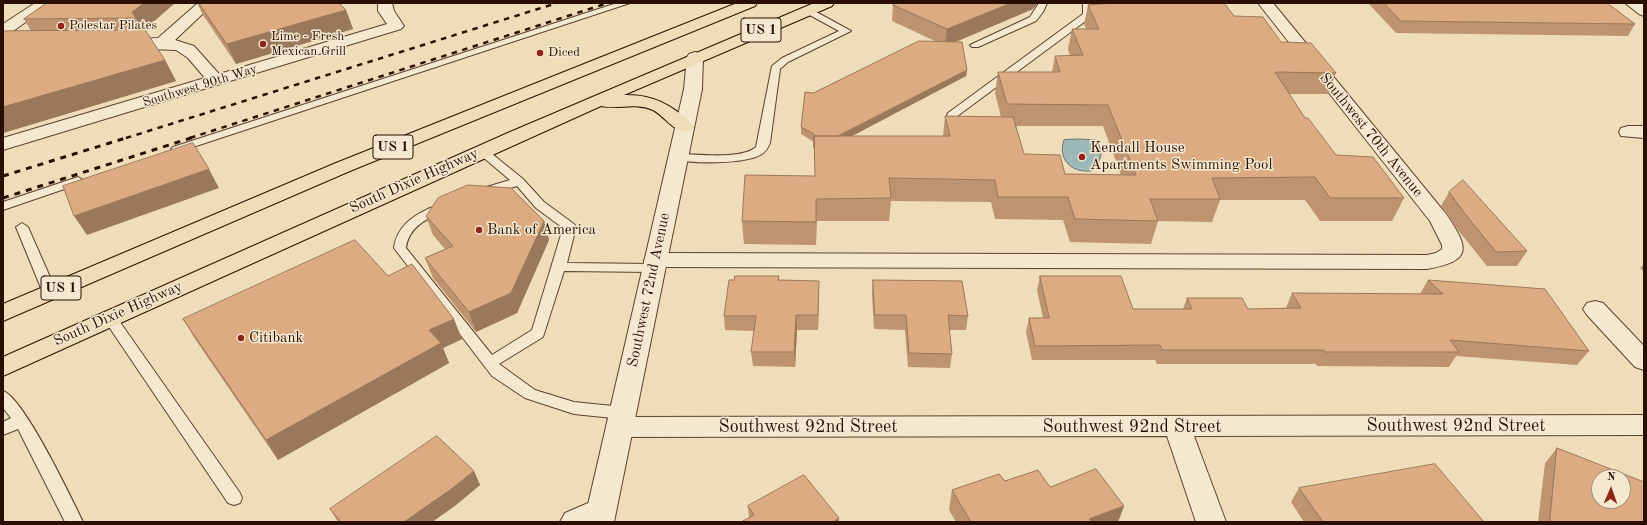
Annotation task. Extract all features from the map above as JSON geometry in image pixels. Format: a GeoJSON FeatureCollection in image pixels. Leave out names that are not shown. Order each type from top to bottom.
{"type":"FeatureCollection","features":[{"type":"Feature","properties":{"kind":"highway","name":"South Dixie Highway"},"geometry":{"type":"LineString","coordinates":[[3,367],[590,103],[637,84],[695,57],[827,3]]}},
{"type":"Feature","properties":{"kind":"highway","name":"US 1"},"geometry":{"type":"LineString","coordinates":[[3,313],[343,167],[668,35],[744,6]]}},
{"type":"Feature","properties":{"kind":"highway"},"geometry":{"type":"LineString","coordinates":[[695,57],[701,40],[708,30],[744,6]]}},
{"type":"Feature","properties":{"kind":"highway"},"geometry":{"type":"LineString","coordinates":[[637,84],[662,55],[667,45],[668,35]]}},
{"type":"Feature","properties":{"kind":"highway"},"geometry":{"type":"LineString","coordinates":[[590,103],[634,100],[652,103],[671,113],[685,127]]}},
{"type":"Feature","properties":{"kind":"street"},"geometry":{"type":"LineString","coordinates":[[162,43],[207,3]]}},
{"type":"Feature","properties":{"kind":"street","name":"Southwest 90th Way"},"geometry":{"type":"LineString","coordinates":[[3,144],[396,26],[386,10],[385,3]]}},
{"type":"Feature","properties":{"kind":"street","name":"Southwest 70th Avenue"},"geometry":{"type":"LineString","coordinates":[[654,264],[1426,262],[1443,259],[1452,252],[1453,245],[1439,219],[1265,3]]}},
{"type":"Feature","properties":{"kind":"street"},"geometry":{"type":"LineString","coordinates":[[1632,3],[1644,11]]}},
{"type":"Feature","properties":{"kind":"street"},"geometry":{"type":"LineString","coordinates":[[3,19],[39,7]]}},
{"type":"Feature","properties":{"kind":"street"},"geometry":{"type":"LineString","coordinates":[[5,40],[39,7]]}},
{"type":"Feature","properties":{"kind":"street"},"geometry":{"type":"LineString","coordinates":[[112,43],[162,43],[181,45],[193,52],[202,66],[216,81]]}},
{"type":"Feature","properties":{"kind":"street","name":"Southwest 72nd Avenue"},"geometry":{"type":"LineString","coordinates":[[600,515],[693,89],[695,57]]}},
{"type":"Feature","properties":{"kind":"street"},"geometry":{"type":"LineString","coordinates":[[1595,309],[1644,362]]}},
{"type":"Feature","properties":{"kind":"street","name":"Southwest 92nd Street"},"geometry":{"type":"LineString","coordinates":[[621,420],[1177,427],[1644,425]]}},
{"type":"Feature","properties":{"kind":"street"},"geometry":{"type":"LineString","coordinates":[[1177,427],[1211,522]]}},
{"type":"Feature","properties":{"kind":"street"},"geometry":{"type":"LineString","coordinates":[[575,522],[600,515]]}},
{"type":"Feature","properties":{"kind":"lane"},"geometry":{"type":"LineString","coordinates":[[164,153],[626,3]]}},
{"type":"Feature","properties":{"kind":"lane"},"geometry":{"type":"LineString","coordinates":[[975,45],[1033,19],[1039,12],[1043,3]]}},
{"type":"Feature","properties":{"kind":"lane"},"geometry":{"type":"LineString","coordinates":[[952,114],[1088,15],[1087,3]]}},
{"type":"Feature","properties":{"kind":"lane"},"geometry":{"type":"LineString","coordinates":[[678,157],[742,157],[754,154],[761,150],[764,143],[776,68],[785,60],[846,31],[808,11]]}},
{"type":"Feature","properties":{"kind":"lane"},"geometry":{"type":"LineString","coordinates":[[482,151],[518,181],[540,205],[570,227],[560,267],[538,333],[490,363]]}},
{"type":"Feature","properties":{"kind":"lane"},"geometry":{"type":"LineString","coordinates":[[3,206],[89,178]]}},
{"type":"Feature","properties":{"kind":"lane"},"geometry":{"type":"LineString","coordinates":[[473,195],[518,181]]}},
{"type":"Feature","properties":{"kind":"lane"},"geometry":{"type":"LineString","coordinates":[[452,203],[424,215],[411,225],[400,239],[400,248],[496,372],[530,394],[574,408],[621,420]]}},
{"type":"Feature","properties":{"kind":"lane"},"geometry":{"type":"LineString","coordinates":[[22,227],[50,293]]}},
{"type":"Feature","properties":{"kind":"lane"},"geometry":{"type":"LineString","coordinates":[[560,267],[654,264]]}},
{"type":"Feature","properties":{"kind":"lane"},"geometry":{"type":"LineString","coordinates":[[110,318],[234,498]]}},
{"type":"Feature","properties":{"kind":"lane"},"geometry":{"type":"LineString","coordinates":[[3,398],[21,420],[74,522]]}},
{"type":"Feature","properties":{"kind":"lane"},"geometry":{"type":"LineString","coordinates":[[3,429],[21,420]]}},
{"type":"Feature","properties":{"kind":"water","name":"Kendall House Apartments Swimming Pool"},"geometry":{"type":"Polygon","coordinates":[[[1064,140],[1096,140],[1099,145],[1101,157],[1091,171],[1078,170],[1068,164],[1064,159],[1062,147],[1064,140]]]}},
{"type":"Feature","properties":{"kind":"building"},"geometry":{"type":"Polygon","coordinates":[[[47,3],[144,3],[132,12],[136,18],[24,19],[47,3]]]}},
{"type":"Feature","properties":{"kind":"building"},"geometry":{"type":"Polygon","coordinates":[[[199,3],[339,3],[346,10],[227,44],[199,3]]]}},
{"type":"Feature","properties":{"kind":"building"},"geometry":{"type":"Polygon","coordinates":[[[896,3],[1011,3],[947,29],[893,5],[896,3]]]}},
{"type":"Feature","properties":{"kind":"building"},"geometry":{"type":"Polygon","coordinates":[[[1114,3],[1224,3],[1234,16],[1263,17],[1281,42],[1311,43],[1336,73],[1275,72],[1305,118],[1308,118],[1336,155],[1373,157],[1404,198],[1330,198],[1315,177],[1212,178],[1220,199],[1150,199],[1158,221],[1075,219],[1068,197],[998,197],[995,180],[889,178],[891,198],[816,199],[816,222],[742,221],[745,175],[815,176],[814,136],[950,136],[945,116],[1013,117],[1024,154],[1060,155],[1065,174],[1136,175],[1108,105],[1007,104],[998,72],[1060,72],[1055,56],[1083,55],[1072,29],[1099,29],[1088,5],[1114,3]]]}},
{"type":"Feature","properties":{"kind":"building"},"geometry":{"type":"Polygon","coordinates":[[[1384,3],[1607,3],[1635,24],[1401,21],[1384,3]]]}},
{"type":"Feature","properties":{"kind":"building"},"geometry":{"type":"Polygon","coordinates":[[[145,30],[165,60],[3,107],[3,32],[145,30]]]}},
{"type":"Feature","properties":{"kind":"building"},"geometry":{"type":"Polygon","coordinates":[[[919,41],[962,42],[967,70],[838,136],[814,136],[814,134],[801,127],[805,92],[813,93],[919,41]]]}},
{"type":"Feature","properties":{"kind":"building"},"geometry":{"type":"Polygon","coordinates":[[[193,143],[209,169],[74,216],[63,186],[193,143]]]}},
{"type":"Feature","properties":{"kind":"building"},"geometry":{"type":"Polygon","coordinates":[[[1463,180],[1527,251],[1496,252],[1449,192],[1463,180]]]}},
{"type":"Feature","properties":{"kind":"building"},"geometry":{"type":"Polygon","coordinates":[[[468,185],[511,188],[544,221],[511,293],[469,312],[425,258],[453,246],[426,216],[438,198],[468,185]]]}},
{"type":"Feature","properties":{"kind":"building"},"geometry":{"type":"Polygon","coordinates":[[[355,240],[388,276],[412,264],[454,319],[429,330],[441,343],[266,440],[183,319],[355,240]]]}},
{"type":"Feature","properties":{"kind":"building"},"geometry":{"type":"Polygon","coordinates":[[[735,276],[779,276],[778,280],[819,281],[818,315],[796,315],[794,352],[751,352],[756,316],[724,316],[729,280],[734,280],[735,276]]]}},
{"type":"Feature","properties":{"kind":"building"},"geometry":{"type":"Polygon","coordinates":[[[1040,276],[1121,276],[1133,309],[1192,309],[1187,298],[1242,298],[1248,309],[1301,308],[1292,293],[1443,294],[1428,280],[1545,289],[1589,351],[1450,340],[1459,352],[1162,350],[1160,345],[1035,346],[1029,318],[1049,318],[1040,276]]]}},
{"type":"Feature","properties":{"kind":"building"},"geometry":{"type":"Polygon","coordinates":[[[873,280],[962,281],[968,316],[948,315],[952,354],[909,353],[906,315],[875,315],[873,280]]]}},
{"type":"Feature","properties":{"kind":"building"},"geometry":{"type":"Polygon","coordinates":[[[437,436],[474,471],[450,490],[404,522],[341,522],[330,509],[437,436]]]}},
{"type":"Feature","properties":{"kind":"building"},"geometry":{"type":"Polygon","coordinates":[[[1557,448],[1611,469],[1591,469],[1591,509],[1631,509],[1631,477],[1644,482],[1644,522],[1550,522],[1557,448]]]}},
{"type":"Feature","properties":{"kind":"building"},"geometry":{"type":"Polygon","coordinates":[[[1435,464],[1484,522],[1323,522],[1299,488],[1435,464]]]}},
{"type":"Feature","properties":{"kind":"building"},"geometry":{"type":"Polygon","coordinates":[[[1096,469],[1124,506],[1089,519],[1092,522],[971,522],[952,490],[999,474],[1005,481],[1038,470],[1050,487],[1096,469]]]}},
{"type":"Feature","properties":{"kind":"building"},"geometry":{"type":"Polygon","coordinates":[[[804,475],[839,518],[833,522],[741,522],[754,515],[748,506],[804,475]]]}},
{"type":"Feature","properties":{"kind":"railway"},"geometry":{"type":"LineString","coordinates":[[126,138],[557,3]]}},
{"type":"Feature","properties":{"kind":"railway"},"geometry":{"type":"LineString","coordinates":[[190,138],[608,3]]}},
{"type":"Feature","properties":{"kind":"railway"},"geometry":{"type":"LineString","coordinates":[[3,176],[129,137]]}},
{"type":"Feature","properties":{"kind":"railway"},"geometry":{"type":"LineString","coordinates":[[3,198],[194,137]]}},
{"type":"Feature","properties":{"kind":"place","name":"Polestar Pilates"},"geometry":{"type":"Point","coordinates":[61,26]}},
{"type":"Feature","properties":{"kind":"place","name":"Lime - Fresh Mexican Grill"},"geometry":{"type":"Point","coordinates":[263,44]}},
{"type":"Feature","properties":{"kind":"place","name":"Diced"},"geometry":{"type":"Point","coordinates":[540,53]}},
{"type":"Feature","properties":{"kind":"place","name":"Kendall House Apartments Swimming Pool"},"geometry":{"type":"Point","coordinates":[1082,157]}},
{"type":"Feature","properties":{"kind":"place","name":"Bank of America"},"geometry":{"type":"Point","coordinates":[479,230]}},
{"type":"Feature","properties":{"kind":"place","name":"Citibank"},"geometry":{"type":"Point","coordinates":[241,338]}}]}
